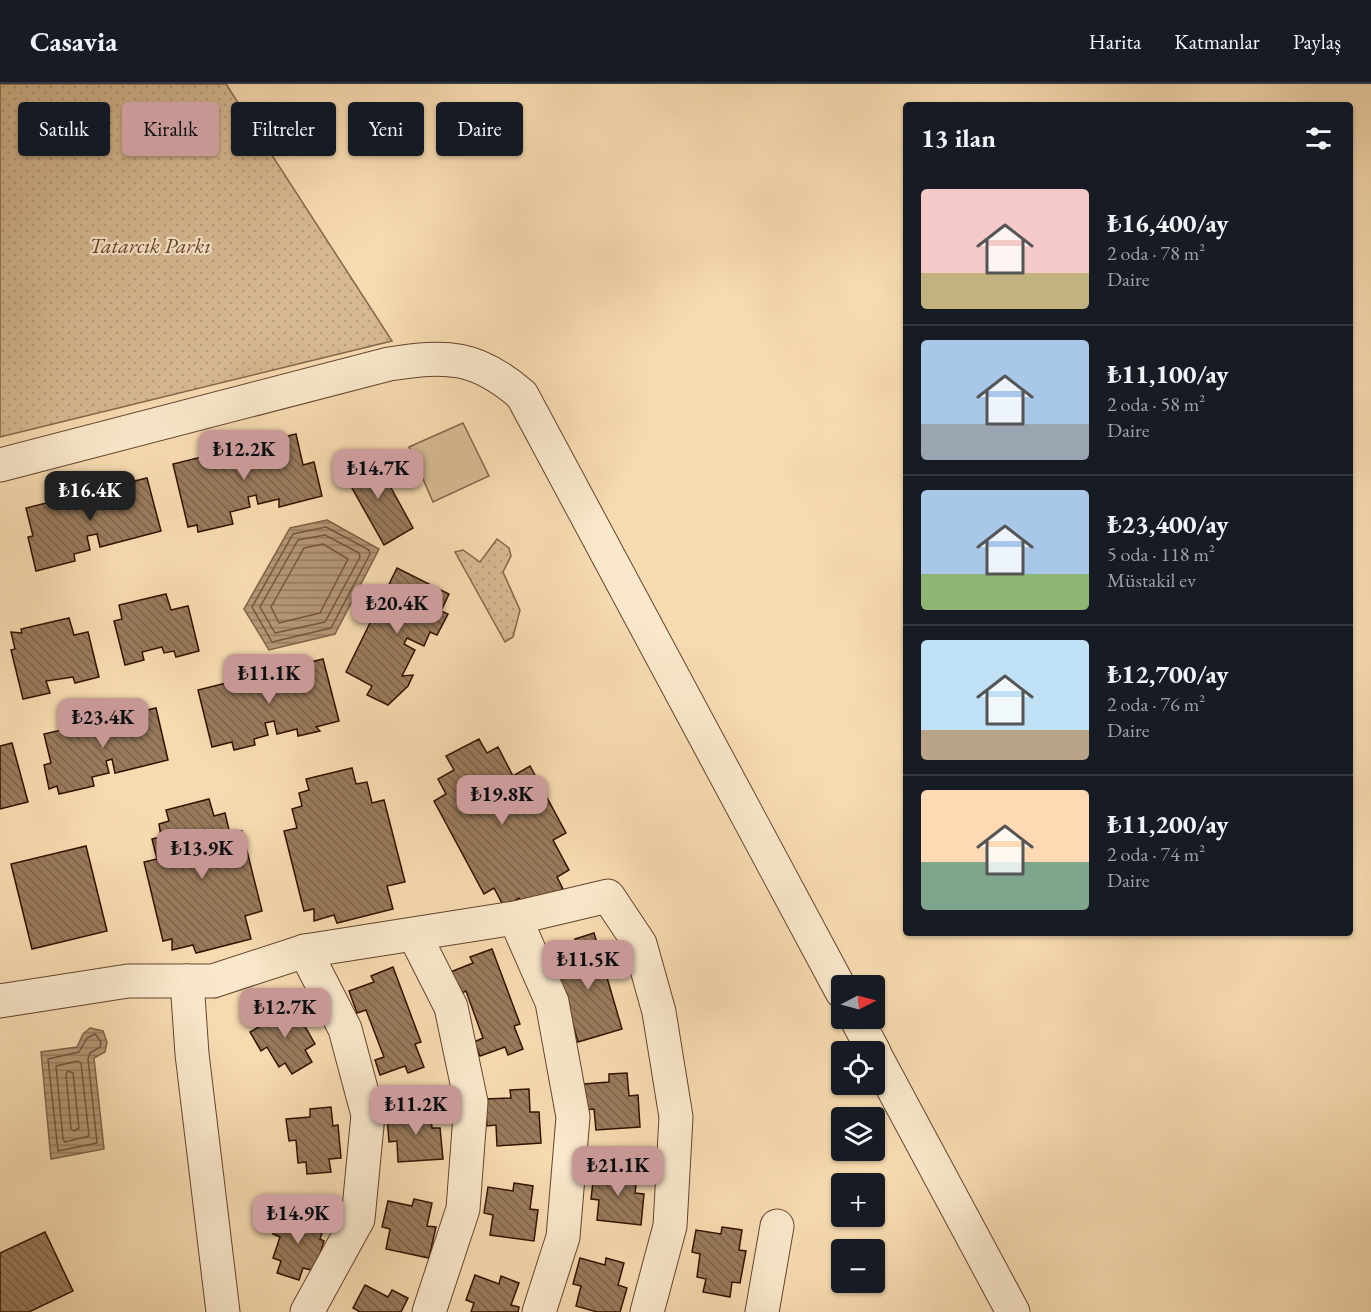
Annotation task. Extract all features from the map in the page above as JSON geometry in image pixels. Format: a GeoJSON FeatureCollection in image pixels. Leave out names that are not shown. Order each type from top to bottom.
{"type":"FeatureCollection","features":[{"type":"Feature","properties":{"kind":"street"},"geometry":{"type":"LineString","coordinates":[[0,465],[389,364],[447,358],[498,374],[522,395],[833,975]]}},
{"type":"Feature","properties":{"kind":"street"},"geometry":{"type":"LineString","coordinates":[[0,1001],[128,981],[213,981],[305,951],[415,936],[515,918],[608,897],[640,944],[659,1012],[676,1117],[670,1226],[647,1312]]}},
{"type":"Feature","properties":{"kind":"street"},"geometry":{"type":"LineString","coordinates":[[515,918],[552,1002],[573,1117],[563,1237],[539,1312]]}},
{"type":"Feature","properties":{"kind":"street"},"geometry":{"type":"LineString","coordinates":[[415,936],[451,1007],[471,1102],[463,1209],[429,1312]]}},
{"type":"Feature","properties":{"kind":"street"},"geometry":{"type":"LineString","coordinates":[[305,951],[345,1029],[368,1115],[358,1219],[307,1312]]}},
{"type":"Feature","properties":{"kind":"street"},"geometry":{"type":"LineString","coordinates":[[187,981],[192,1054],[223,1312]]}},
{"type":"Feature","properties":{"kind":"street"},"geometry":{"type":"LineString","coordinates":[[885,1073],[1013,1312]]}},
{"type":"Feature","properties":{"kind":"street"},"geometry":{"type":"LineString","coordinates":[[762,1312],[777,1226]]}},
{"type":"Feature","properties":{"kind":"green space","name":"Tatarcık Parkı"},"geometry":{"type":"Polygon","coordinates":[[[0,84],[226,84],[238,102],[231,102],[231,156],[273,156],[392,341],[0,437],[0,84]]]}},
{"type":"Feature","properties":{"kind":"green space"},"geometry":{"type":"Polygon","coordinates":[[[463,423],[489,476],[433,502],[409,447],[463,423]]]}},
{"type":"Feature","properties":{"kind":"green space"},"geometry":{"type":"Polygon","coordinates":[[[497,539],[509,548],[511,556],[503,572],[520,610],[513,637],[505,642],[455,552],[463,550],[480,562],[497,539]]]}},
{"type":"Feature","properties":{"kind":"water"},"geometry":{"type":"Polygon","coordinates":[[[327,520],[379,549],[335,634],[269,650],[244,609],[290,528],[327,520]]]}},
{"type":"Feature","properties":{"kind":"water"},"geometry":{"type":"Polygon","coordinates":[[[90,1028],[103,1031],[107,1042],[105,1052],[94,1058],[104,1149],[51,1159],[41,1052],[77,1047],[83,1034],[90,1028]]]}},
{"type":"Feature","properties":{"kind":"building"},"geometry":{"type":"Polygon","coordinates":[[[296,434],[303,465],[314,462],[322,496],[279,507],[279,499],[258,504],[256,495],[248,497],[250,507],[230,512],[233,524],[198,532],[197,525],[188,527],[173,464],[296,434]]]}},
{"type":"Feature","properties":{"kind":"building"},"geometry":{"type":"Polygon","coordinates":[[[373,455],[413,528],[384,545],[343,472],[373,455]]]}},
{"type":"Feature","properties":{"kind":"building"},"geometry":{"type":"Polygon","coordinates":[[[147,478],[161,531],[100,547],[97,534],[87,536],[90,550],[74,554],[75,561],[36,571],[28,537],[33,536],[26,508],[147,478]]]}},
{"type":"Feature","properties":{"kind":"building"},"geometry":{"type":"Polygon","coordinates":[[[397,568],[449,594],[441,611],[448,614],[437,635],[430,632],[424,646],[407,638],[404,644],[415,650],[402,676],[413,675],[408,686],[388,705],[367,695],[372,686],[346,672],[397,568]]]}},
{"type":"Feature","properties":{"kind":"building"},"geometry":{"type":"Polygon","coordinates":[[[166,594],[171,610],[188,606],[199,651],[176,657],[174,651],[164,653],[162,647],[142,652],[144,660],[125,665],[114,621],[122,619],[119,605],[166,594]]]}},
{"type":"Feature","properties":{"kind":"building"},"geometry":{"type":"Polygon","coordinates":[[[69,618],[74,635],[88,632],[99,677],[75,683],[73,677],[46,681],[50,693],[23,699],[11,650],[15,649],[11,632],[22,633],[21,629],[69,618]]]}},
{"type":"Feature","properties":{"kind":"building"},"geometry":{"type":"Polygon","coordinates":[[[323,659],[339,721],[316,727],[320,731],[298,736],[297,729],[277,734],[274,721],[265,723],[268,735],[254,739],[255,745],[234,750],[232,742],[212,747],[198,690],[323,659]]]}},
{"type":"Feature","properties":{"kind":"building"},"geometry":{"type":"Polygon","coordinates":[[[156,708],[168,760],[115,773],[112,759],[106,761],[109,773],[92,777],[94,786],[59,794],[57,786],[49,789],[44,765],[51,763],[44,734],[156,708]]]}},
{"type":"Feature","properties":{"kind":"building"},"geometry":{"type":"Polygon","coordinates":[[[479,739],[487,753],[498,747],[513,776],[530,766],[566,833],[553,840],[569,870],[557,877],[563,889],[525,909],[519,898],[504,907],[494,888],[484,894],[434,801],[446,794],[438,779],[454,770],[446,756],[479,739]]]}},
{"type":"Feature","properties":{"kind":"building"},"geometry":{"type":"Polygon","coordinates":[[[12,743],[28,802],[0,809],[0,746],[12,743]]]}},
{"type":"Feature","properties":{"kind":"building"},"geometry":{"type":"Polygon","coordinates":[[[352,768],[356,784],[367,782],[372,803],[384,800],[405,882],[387,886],[393,909],[337,923],[334,915],[314,921],[314,909],[304,911],[284,831],[297,828],[292,809],[302,806],[299,793],[309,790],[306,779],[352,768]]]}},
{"type":"Feature","properties":{"kind":"building"},"geometry":{"type":"Polygon","coordinates":[[[209,799],[214,816],[225,813],[230,834],[242,831],[262,911],[245,916],[251,939],[196,953],[193,945],[172,950],[172,939],[163,941],[144,862],[157,859],[152,839],[161,837],[159,824],[169,821],[166,810],[209,799]]]}},
{"type":"Feature","properties":{"kind":"building"},"geometry":{"type":"Polygon","coordinates":[[[86,846],[107,931],[32,949],[11,864],[86,846]]]}},
{"type":"Feature","properties":{"kind":"building"},"geometry":{"type":"Polygon","coordinates":[[[594,933],[622,1029],[578,1042],[554,958],[578,951],[575,939],[594,933]]]}},
{"type":"Feature","properties":{"kind":"building"},"geometry":{"type":"Polygon","coordinates":[[[492,949],[520,1024],[514,1026],[523,1049],[508,1055],[505,1047],[480,1056],[474,1042],[483,1038],[466,991],[457,995],[448,973],[473,963],[470,957],[492,949]]]}},
{"type":"Feature","properties":{"kind":"building"},"geometry":{"type":"Polygon","coordinates":[[[393,967],[421,1042],[415,1044],[424,1067],[408,1073],[405,1066],[380,1075],[375,1060],[384,1057],[366,1010],[357,1013],[349,991],[374,982],[371,976],[393,967]]]}},
{"type":"Feature","properties":{"kind":"building"},"geometry":{"type":"Polygon","coordinates":[[[285,1003],[295,1019],[299,1016],[315,1044],[305,1050],[312,1062],[292,1074],[285,1063],[279,1067],[267,1047],[261,1051],[250,1032],[271,1020],[267,1013],[285,1003]]]}},
{"type":"Feature","properties":{"kind":"building"},"geometry":{"type":"Polygon","coordinates":[[[627,1073],[629,1096],[638,1095],[640,1127],[596,1130],[594,1109],[586,1110],[584,1084],[609,1082],[609,1074],[627,1073]]]}},
{"type":"Feature","properties":{"kind":"building"},"geometry":{"type":"Polygon","coordinates":[[[529,1089],[530,1112],[539,1112],[541,1143],[497,1146],[496,1125],[487,1126],[485,1099],[511,1098],[510,1090],[529,1089]]]}},
{"type":"Feature","properties":{"kind":"building"},"geometry":{"type":"Polygon","coordinates":[[[430,1105],[432,1128],[440,1128],[443,1159],[398,1162],[397,1141],[389,1142],[387,1116],[412,1114],[411,1106],[430,1105]]]}},
{"type":"Feature","properties":{"kind":"building"},"geometry":{"type":"Polygon","coordinates":[[[331,1107],[333,1126],[338,1125],[341,1158],[329,1159],[331,1172],[307,1174],[306,1162],[298,1163],[296,1140],[289,1141],[286,1119],[310,1117],[310,1109],[331,1107]]]}},
{"type":"Feature","properties":{"kind":"building"},"geometry":{"type":"Polygon","coordinates":[[[620,1168],[638,1170],[635,1193],[644,1194],[641,1225],[597,1220],[599,1200],[591,1199],[594,1173],[619,1176],[620,1168]]]}},
{"type":"Feature","properties":{"kind":"building"},"geometry":{"type":"Polygon","coordinates":[[[514,1183],[533,1186],[530,1209],[538,1210],[534,1241],[490,1235],[493,1215],[484,1213],[488,1187],[513,1191],[514,1183]]]}},
{"type":"Feature","properties":{"kind":"building"},"geometry":{"type":"Polygon","coordinates":[[[414,1199],[432,1203],[427,1226],[436,1227],[429,1258],[386,1249],[390,1229],[382,1227],[388,1201],[412,1206],[414,1199]]]}},
{"type":"Feature","properties":{"kind":"building"},"geometry":{"type":"Polygon","coordinates":[[[280,1214],[303,1221],[306,1215],[326,1221],[320,1239],[324,1241],[315,1271],[303,1268],[299,1280],[277,1273],[281,1261],[273,1258],[280,1237],[273,1234],[280,1214]]]}},
{"type":"Feature","properties":{"kind":"building"},"geometry":{"type":"Polygon","coordinates":[[[722,1227],[742,1230],[739,1250],[746,1251],[740,1283],[732,1282],[730,1297],[703,1292],[706,1279],[697,1277],[700,1254],[692,1252],[696,1230],[721,1234],[722,1227]]]}},
{"type":"Feature","properties":{"kind":"building"},"geometry":{"type":"Polygon","coordinates":[[[45,1232],[73,1291],[29,1312],[0,1312],[0,1253],[45,1232]]]}},
{"type":"Feature","properties":{"kind":"building"},"geometry":{"type":"Polygon","coordinates":[[[580,1258],[605,1265],[606,1258],[624,1263],[618,1285],[627,1288],[620,1312],[597,1312],[576,1306],[581,1286],[573,1284],[580,1258]]]}},
{"type":"Feature","properties":{"kind":"building"},"geometry":{"type":"Polygon","coordinates":[[[475,1275],[499,1284],[501,1276],[519,1283],[511,1305],[519,1307],[518,1312],[471,1312],[474,1303],[466,1300],[475,1275]]]}},
{"type":"Feature","properties":{"kind":"building"},"geometry":{"type":"Polygon","coordinates":[[[365,1285],[388,1297],[392,1290],[408,1298],[401,1312],[360,1312],[353,1308],[365,1285]]]}}]}
